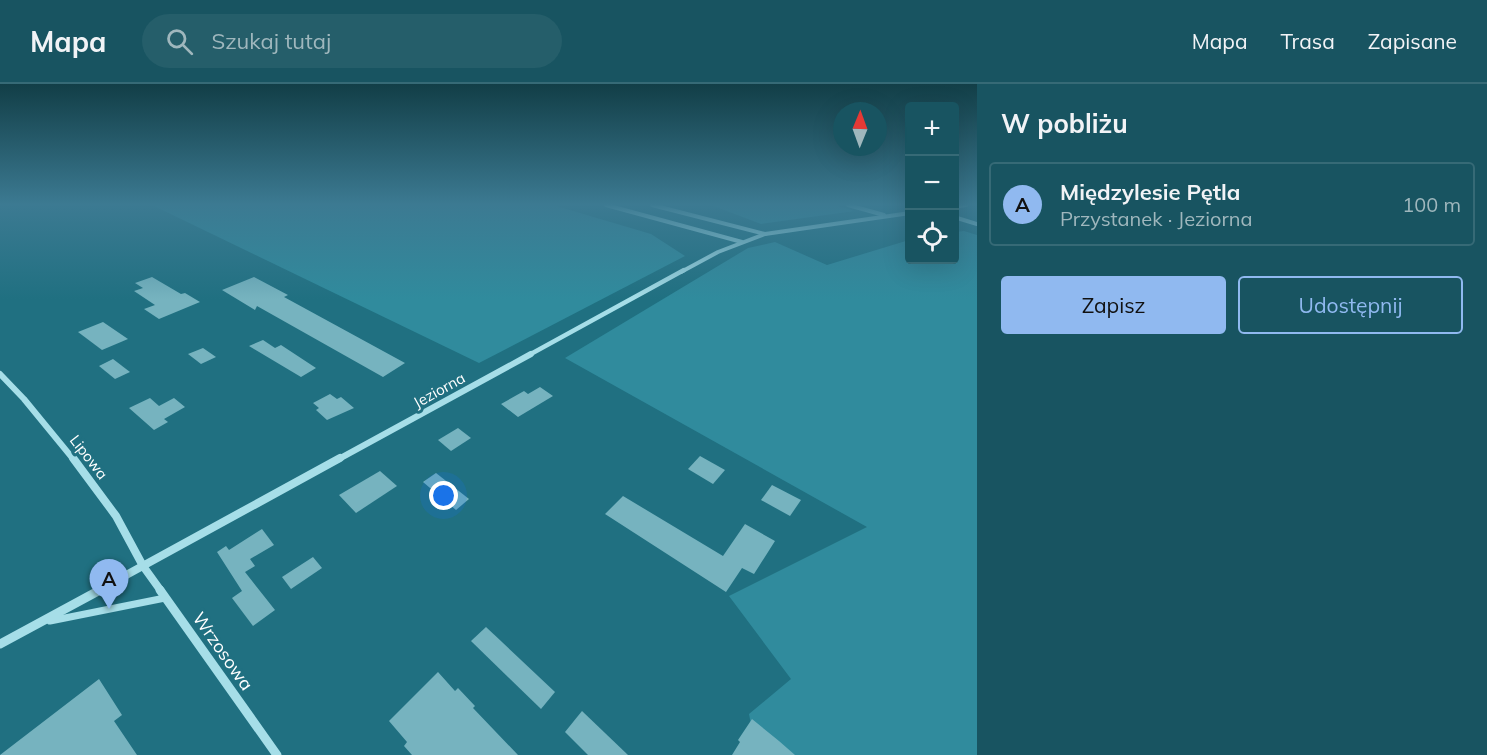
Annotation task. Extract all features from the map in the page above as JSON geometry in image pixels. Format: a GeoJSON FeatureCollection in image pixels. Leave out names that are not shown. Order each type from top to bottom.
{"type":"FeatureCollection","features":[{"type":"Feature","properties":{"kind":"street"},"geometry":{"type":"LineString","coordinates":[[721,236],[742,242]]}},
{"type":"Feature","properties":{"kind":"street","name":"Jeziorna"},"geometry":{"type":"LineString","coordinates":[[0,644],[718,252],[758,236]]}},
{"type":"Feature","properties":{"kind":"street","name":"Lipowa"},"geometry":{"type":"LineString","coordinates":[[0,374],[76,462],[116,516],[143,566]]}},
{"type":"Feature","properties":{"kind":"street","name":"Wrzosowa"},"geometry":{"type":"LineString","coordinates":[[143,566],[277,755]]}},
{"type":"Feature","properties":{"kind":"lane"},"geometry":{"type":"LineString","coordinates":[[41,623],[165,598]]}},
{"type":"Feature","properties":{"kind":"shaded area"},"geometry":{"type":"Polygon","coordinates":[[[217,236],[655,236],[685,256],[479,363],[217,236]]]}},
{"type":"Feature","properties":{"kind":"shaded area"},"geometry":{"type":"Polygon","coordinates":[[[959,236],[977,236],[977,755],[757,755],[749,714],[791,679],[729,596],[867,527],[565,358],[748,248],[775,242],[827,265],[905,241],[905,264],[959,264],[959,236]]]}},
{"type":"Feature","properties":{"kind":"building"},"geometry":{"type":"Polygon","coordinates":[[[152,277],[200,302],[159,319],[144,309],[155,305],[134,291],[143,288],[135,283],[152,277]]]}},
{"type":"Feature","properties":{"kind":"building"},"geometry":{"type":"Polygon","coordinates":[[[254,277],[288,295],[284,297],[405,363],[383,377],[257,306],[255,310],[222,290],[254,277]]]}},
{"type":"Feature","properties":{"kind":"building"},"geometry":{"type":"Polygon","coordinates":[[[103,322],[128,339],[102,350],[78,332],[103,322]]]}},
{"type":"Feature","properties":{"kind":"building"},"geometry":{"type":"Polygon","coordinates":[[[263,340],[275,348],[281,345],[316,368],[301,377],[249,346],[263,340]]]}},
{"type":"Feature","properties":{"kind":"building"},"geometry":{"type":"Polygon","coordinates":[[[203,348],[216,357],[201,364],[188,354],[203,348]]]}},
{"type":"Feature","properties":{"kind":"building"},"geometry":{"type":"Polygon","coordinates":[[[113,359],[130,372],[115,379],[99,366],[113,359]]]}},
{"type":"Feature","properties":{"kind":"building"},"geometry":{"type":"Polygon","coordinates":[[[540,387],[553,396],[518,417],[501,404],[524,391],[528,394],[540,387]]]}},
{"type":"Feature","properties":{"kind":"building"},"geometry":{"type":"Polygon","coordinates":[[[330,394],[337,399],[341,397],[354,408],[327,420],[316,410],[319,408],[313,403],[330,394]]]}},
{"type":"Feature","properties":{"kind":"building"},"geometry":{"type":"Polygon","coordinates":[[[150,398],[159,406],[174,398],[185,407],[164,419],[168,422],[154,430],[129,408],[150,398]]]}},
{"type":"Feature","properties":{"kind":"building"},"geometry":{"type":"Polygon","coordinates":[[[458,428],[471,438],[451,451],[438,440],[458,428]]]}},
{"type":"Feature","properties":{"kind":"building"},"geometry":{"type":"Polygon","coordinates":[[[700,456],[725,470],[713,484],[688,469],[700,456]]]}},
{"type":"Feature","properties":{"kind":"building"},"geometry":{"type":"Polygon","coordinates":[[[380,471],[397,486],[356,513],[339,495],[380,471]]]}},
{"type":"Feature","properties":{"kind":"building"},"geometry":{"type":"Polygon","coordinates":[[[436,473],[469,499],[456,510],[423,482],[436,473]]]}},
{"type":"Feature","properties":{"kind":"building"},"geometry":{"type":"Polygon","coordinates":[[[772,485],[801,500],[790,516],[761,500],[772,485]]]}},
{"type":"Feature","properties":{"kind":"building"},"geometry":{"type":"Polygon","coordinates":[[[623,496],[723,556],[745,524],[775,541],[754,574],[742,568],[726,592],[605,514],[623,496]]]}},
{"type":"Feature","properties":{"kind":"building"},"geometry":{"type":"Polygon","coordinates":[[[262,529],[274,545],[250,559],[255,566],[245,572],[275,610],[253,626],[232,598],[242,591],[217,552],[226,546],[229,550],[262,529]]]}},
{"type":"Feature","properties":{"kind":"building"},"geometry":{"type":"Polygon","coordinates":[[[313,557],[322,568],[291,589],[282,577],[313,557]]]}},
{"type":"Feature","properties":{"kind":"building"},"geometry":{"type":"Polygon","coordinates":[[[486,627],[555,692],[541,709],[471,641],[486,627]]]}},
{"type":"Feature","properties":{"kind":"building"},"geometry":{"type":"Polygon","coordinates":[[[438,672],[455,691],[458,688],[475,706],[473,708],[518,755],[412,755],[404,746],[407,742],[389,721],[438,672]]]}},
{"type":"Feature","properties":{"kind":"building"},"geometry":{"type":"Polygon","coordinates":[[[99,679],[122,715],[114,721],[137,755],[0,755],[99,679]]]}},
{"type":"Feature","properties":{"kind":"building"},"geometry":{"type":"Polygon","coordinates":[[[582,711],[628,755],[588,755],[565,732],[582,711]]]}},
{"type":"Feature","properties":{"kind":"building"},"geometry":{"type":"Polygon","coordinates":[[[752,719],[795,755],[732,755],[740,742],[738,740],[752,719]]]}},
{"type":"Feature","properties":{"kind":"place","name":"Międzylesie Pętla"},"geometry":{"type":"Point","coordinates":[109,609]}}]}
